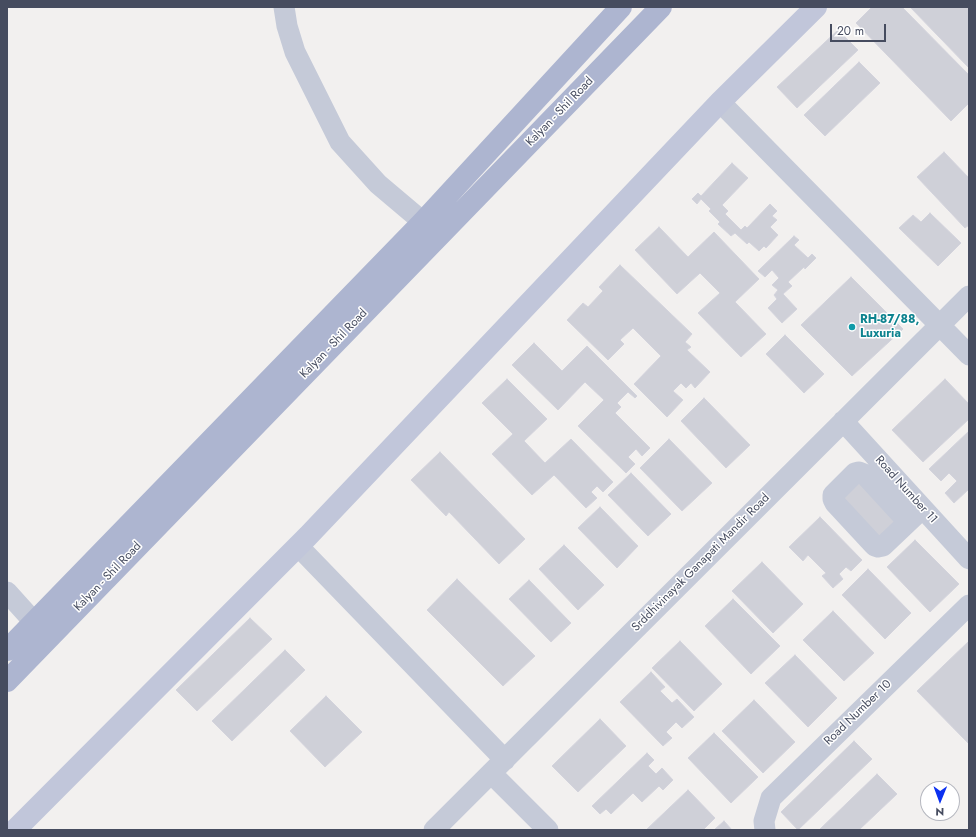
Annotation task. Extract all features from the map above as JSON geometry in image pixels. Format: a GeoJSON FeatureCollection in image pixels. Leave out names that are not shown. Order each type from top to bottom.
{"type":"FeatureCollection","features":[{"type":"Feature","properties":{"kind":"main road","name":"Kalyan - Shil Road"},"geometry":{"type":"LineString","coordinates":[[7,650],[423,222],[620,7]]}},
{"type":"Feature","properties":{"kind":"main road","name":"Kalyan - Shil Road"},"geometry":{"type":"LineString","coordinates":[[7,681],[661,7]]}},
{"type":"Feature","properties":{"kind":"street"},"geometry":{"type":"LineString","coordinates":[[284,7],[287,26],[295,52],[340,142],[378,184],[423,222]]}},
{"type":"Feature","properties":{"kind":"street"},"geometry":{"type":"LineString","coordinates":[[15,830],[298,546],[720,102],[816,7]]}},
{"type":"Feature","properties":{"kind":"street"},"geometry":{"type":"LineString","coordinates":[[720,102],[969,355]]}},
{"type":"Feature","properties":{"kind":"street","name":"Srddhivinayak Ganapati Mandir Road"},"geometry":{"type":"LineString","coordinates":[[434,830],[969,296]]}},
{"type":"Feature","properties":{"kind":"street","name":"Road Number 11"},"geometry":{"type":"LineString","coordinates":[[843,421],[915,515],[969,559]]}},
{"type":"Feature","properties":{"kind":"street"},"geometry":{"type":"LineString","coordinates":[[298,546],[498,767],[548,830]]}},
{"type":"Feature","properties":{"kind":"street"},"geometry":{"type":"LineString","coordinates":[[7,592],[34,622]]}},
{"type":"Feature","properties":{"kind":"street","name":"Road Number 10"},"geometry":{"type":"LineString","coordinates":[[765,830],[764,821],[771,798],[969,605]]}},
{"type":"Feature","properties":{"kind":"building"},"geometry":{"type":"Polygon","coordinates":[[[872,7],[902,7],[969,75],[969,103],[951,121],[856,23],[872,7]]]}},
{"type":"Feature","properties":{"kind":"building"},"geometry":{"type":"Polygon","coordinates":[[[910,7],[969,7],[969,68],[910,7]]]}},
{"type":"Feature","properties":{"kind":"building"},"geometry":{"type":"Polygon","coordinates":[[[838,30],[858,50],[797,108],[777,87],[838,30]]]}},
{"type":"Feature","properties":{"kind":"building"},"geometry":{"type":"Polygon","coordinates":[[[859,62],[880,83],[825,136],[804,115],[859,62]]]}},
{"type":"Feature","properties":{"kind":"building"},"geometry":{"type":"Polygon","coordinates":[[[944,152],[969,178],[969,225],[965,228],[917,177],[944,152]]]}},
{"type":"Feature","properties":{"kind":"building"},"geometry":{"type":"Polygon","coordinates":[[[732,163],[748,178],[722,205],[728,211],[725,214],[741,230],[745,226],[747,228],[770,204],[777,211],[772,216],[777,220],[770,227],[778,235],[766,248],[764,246],[759,251],[749,242],[747,244],[735,233],[731,236],[718,224],[720,222],[709,211],[711,209],[701,199],[697,204],[692,199],[698,193],[701,196],[732,163]]]}},
{"type":"Feature","properties":{"kind":"building"},"geometry":{"type":"Polygon","coordinates":[[[930,213],[961,243],[938,266],[899,228],[913,215],[921,222],[930,213]]]}},
{"type":"Feature","properties":{"kind":"building"},"geometry":{"type":"Polygon","coordinates":[[[659,227],[688,257],[714,232],[759,279],[735,302],[766,334],[741,357],[698,313],[720,293],[700,273],[677,294],[635,250],[659,227]]]}},
{"type":"Feature","properties":{"kind":"building"},"geometry":{"type":"Polygon","coordinates":[[[794,236],[799,240],[794,245],[808,258],[812,254],[816,258],[788,282],[792,286],[783,294],[797,309],[782,323],[768,308],[777,299],[774,295],[778,290],[772,285],[779,278],[772,270],[765,277],[758,271],[794,236]]]}},
{"type":"Feature","properties":{"kind":"building"},"geometry":{"type":"Polygon","coordinates":[[[620,265],[692,334],[685,342],[691,347],[687,350],[710,372],[695,388],[691,383],[686,388],[681,383],[673,391],[683,400],[667,417],[634,384],[661,356],[633,328],[620,340],[624,344],[608,360],[567,320],[583,303],[588,307],[603,291],[599,287],[620,265]]]}},
{"type":"Feature","properties":{"kind":"building","name":"RH-87/88, Luxuria"},"geometry":{"type":"Polygon","coordinates":[[[851,277],[903,329],[852,376],[801,325],[851,277]]]}},
{"type":"Feature","properties":{"kind":"building"},"geometry":{"type":"Polygon","coordinates":[[[785,335],[824,374],[804,393],[766,354],[785,335]]]}},
{"type":"Feature","properties":{"kind":"building"},"geometry":{"type":"Polygon","coordinates":[[[534,343],[562,371],[587,346],[637,396],[635,398],[628,392],[617,403],[621,407],[615,413],[650,448],[642,456],[636,449],[628,457],[635,464],[626,473],[578,426],[604,400],[585,382],[558,410],[512,365],[534,343]]]}},
{"type":"Feature","properties":{"kind":"building"},"geometry":{"type":"Polygon","coordinates":[[[507,379],[547,419],[524,441],[545,463],[571,439],[613,482],[603,492],[597,486],[591,492],[597,498],[586,508],[554,475],[532,495],[492,454],[513,434],[482,403],[507,379]]]}},
{"type":"Feature","properties":{"kind":"building"},"geometry":{"type":"Polygon","coordinates":[[[945,379],[969,404],[969,419],[923,462],[892,430],[945,379]]]}},
{"type":"Feature","properties":{"kind":"building"},"geometry":{"type":"Polygon","coordinates":[[[704,398],[750,445],[726,468],[681,421],[704,398]]]}},
{"type":"Feature","properties":{"kind":"building"},"geometry":{"type":"Polygon","coordinates":[[[969,431],[969,489],[954,503],[945,493],[957,481],[949,473],[941,481],[929,469],[969,431]]]}},
{"type":"Feature","properties":{"kind":"building"},"geometry":{"type":"Polygon","coordinates":[[[669,439],[712,483],[682,511],[640,468],[669,439]]]}},
{"type":"Feature","properties":{"kind":"building"},"geometry":{"type":"Polygon","coordinates":[[[440,452],[525,539],[499,564],[449,512],[446,516],[411,480],[440,452]]]}},
{"type":"Feature","properties":{"kind":"building"},"geometry":{"type":"Polygon","coordinates":[[[631,473],[671,514],[648,536],[608,495],[631,473]]]}},
{"type":"Feature","properties":{"kind":"building"},"geometry":{"type":"Polygon","coordinates":[[[859,478],[900,520],[877,541],[836,500],[859,478]]]}},
{"type":"Feature","properties":{"kind":"building"},"geometry":{"type":"Polygon","coordinates":[[[600,507],[638,546],[617,568],[578,528],[600,507]]]}},
{"type":"Feature","properties":{"kind":"building"},"geometry":{"type":"Polygon","coordinates":[[[820,517],[862,560],[851,571],[846,567],[839,574],[843,579],[833,588],[822,576],[826,573],[808,555],[803,561],[789,547],[820,517]]]}},
{"type":"Feature","properties":{"kind":"building"},"geometry":{"type":"Polygon","coordinates":[[[915,540],[959,584],[930,612],[887,567],[915,540]]]}},
{"type":"Feature","properties":{"kind":"building"},"geometry":{"type":"Polygon","coordinates":[[[564,545],[604,585],[578,610],[539,569],[564,545]]]}},
{"type":"Feature","properties":{"kind":"building"},"geometry":{"type":"Polygon","coordinates":[[[762,562],[803,604],[773,633],[732,591],[762,562]]]}},
{"type":"Feature","properties":{"kind":"building"},"geometry":{"type":"Polygon","coordinates":[[[868,569],[911,613],[885,639],[842,595],[868,569]]]}},
{"type":"Feature","properties":{"kind":"building"},"geometry":{"type":"Polygon","coordinates":[[[457,579],[535,656],[503,686],[427,610],[457,579]]]}},
{"type":"Feature","properties":{"kind":"building"},"geometry":{"type":"Polygon","coordinates":[[[529,580],[571,623],[551,642],[509,599],[529,580]]]}},
{"type":"Feature","properties":{"kind":"building"},"geometry":{"type":"Polygon","coordinates":[[[733,599],[780,646],[751,674],[705,626],[733,599]]]}},
{"type":"Feature","properties":{"kind":"building"},"geometry":{"type":"Polygon","coordinates":[[[833,611],[874,653],[844,681],[803,640],[833,611]]]}},
{"type":"Feature","properties":{"kind":"building"},"geometry":{"type":"Polygon","coordinates":[[[250,618],[272,639],[197,711],[176,690],[250,618]]]}},
{"type":"Feature","properties":{"kind":"building"},"geometry":{"type":"Polygon","coordinates":[[[680,641],[722,684],[694,711],[652,668],[680,641]]]}},
{"type":"Feature","properties":{"kind":"building"},"geometry":{"type":"Polygon","coordinates":[[[969,641],[969,744],[917,691],[969,641]]]}},
{"type":"Feature","properties":{"kind":"building"},"geometry":{"type":"Polygon","coordinates":[[[285,650],[305,670],[232,741],[212,721],[285,650]]]}},
{"type":"Feature","properties":{"kind":"building"},"geometry":{"type":"Polygon","coordinates":[[[795,655],[837,698],[808,727],[765,683],[795,655]]]}},
{"type":"Feature","properties":{"kind":"building"},"geometry":{"type":"Polygon","coordinates":[[[651,672],[665,687],[660,691],[672,703],[677,699],[694,717],[682,728],[676,722],[666,732],[672,738],[663,746],[620,702],[651,672]]]}},
{"type":"Feature","properties":{"kind":"building"},"geometry":{"type":"Polygon","coordinates":[[[326,696],[362,732],[325,767],[290,731],[326,696]]]}},
{"type":"Feature","properties":{"kind":"building"},"geometry":{"type":"Polygon","coordinates":[[[754,700],[795,742],[763,773],[722,731],[754,700]]]}},
{"type":"Feature","properties":{"kind":"building"},"geometry":{"type":"Polygon","coordinates":[[[600,719],[626,746],[578,792],[552,766],[600,719]]]}},
{"type":"Feature","properties":{"kind":"building"},"geometry":{"type":"Polygon","coordinates":[[[714,733],[758,777],[731,803],[688,758],[714,733]]]}},
{"type":"Feature","properties":{"kind":"building"},"geometry":{"type":"Polygon","coordinates":[[[854,741],[872,759],[798,830],[781,812],[854,741]]]}},
{"type":"Feature","properties":{"kind":"building"},"geometry":{"type":"Polygon","coordinates":[[[647,753],[654,760],[648,766],[656,774],[662,768],[673,780],[663,790],[659,786],[642,802],[633,793],[611,814],[606,809],[600,814],[592,806],[647,753]]]}},
{"type":"Feature","properties":{"kind":"building"},"geometry":{"type":"Polygon","coordinates":[[[877,774],[897,794],[859,830],[819,830],[877,774]]]}},
{"type":"Feature","properties":{"kind":"building"},"geometry":{"type":"Polygon","coordinates":[[[688,790],[715,818],[703,830],[646,830],[688,790]]]}},
{"type":"Feature","properties":{"kind":"building"},"geometry":{"type":"Polygon","coordinates":[[[724,821],[732,830],[714,830],[724,821]]]}},
{"type":"Feature","properties":{"kind":"place","name":"RH-87/88, Luxuria"},"geometry":{"type":"Point","coordinates":[852,327]}}]}
